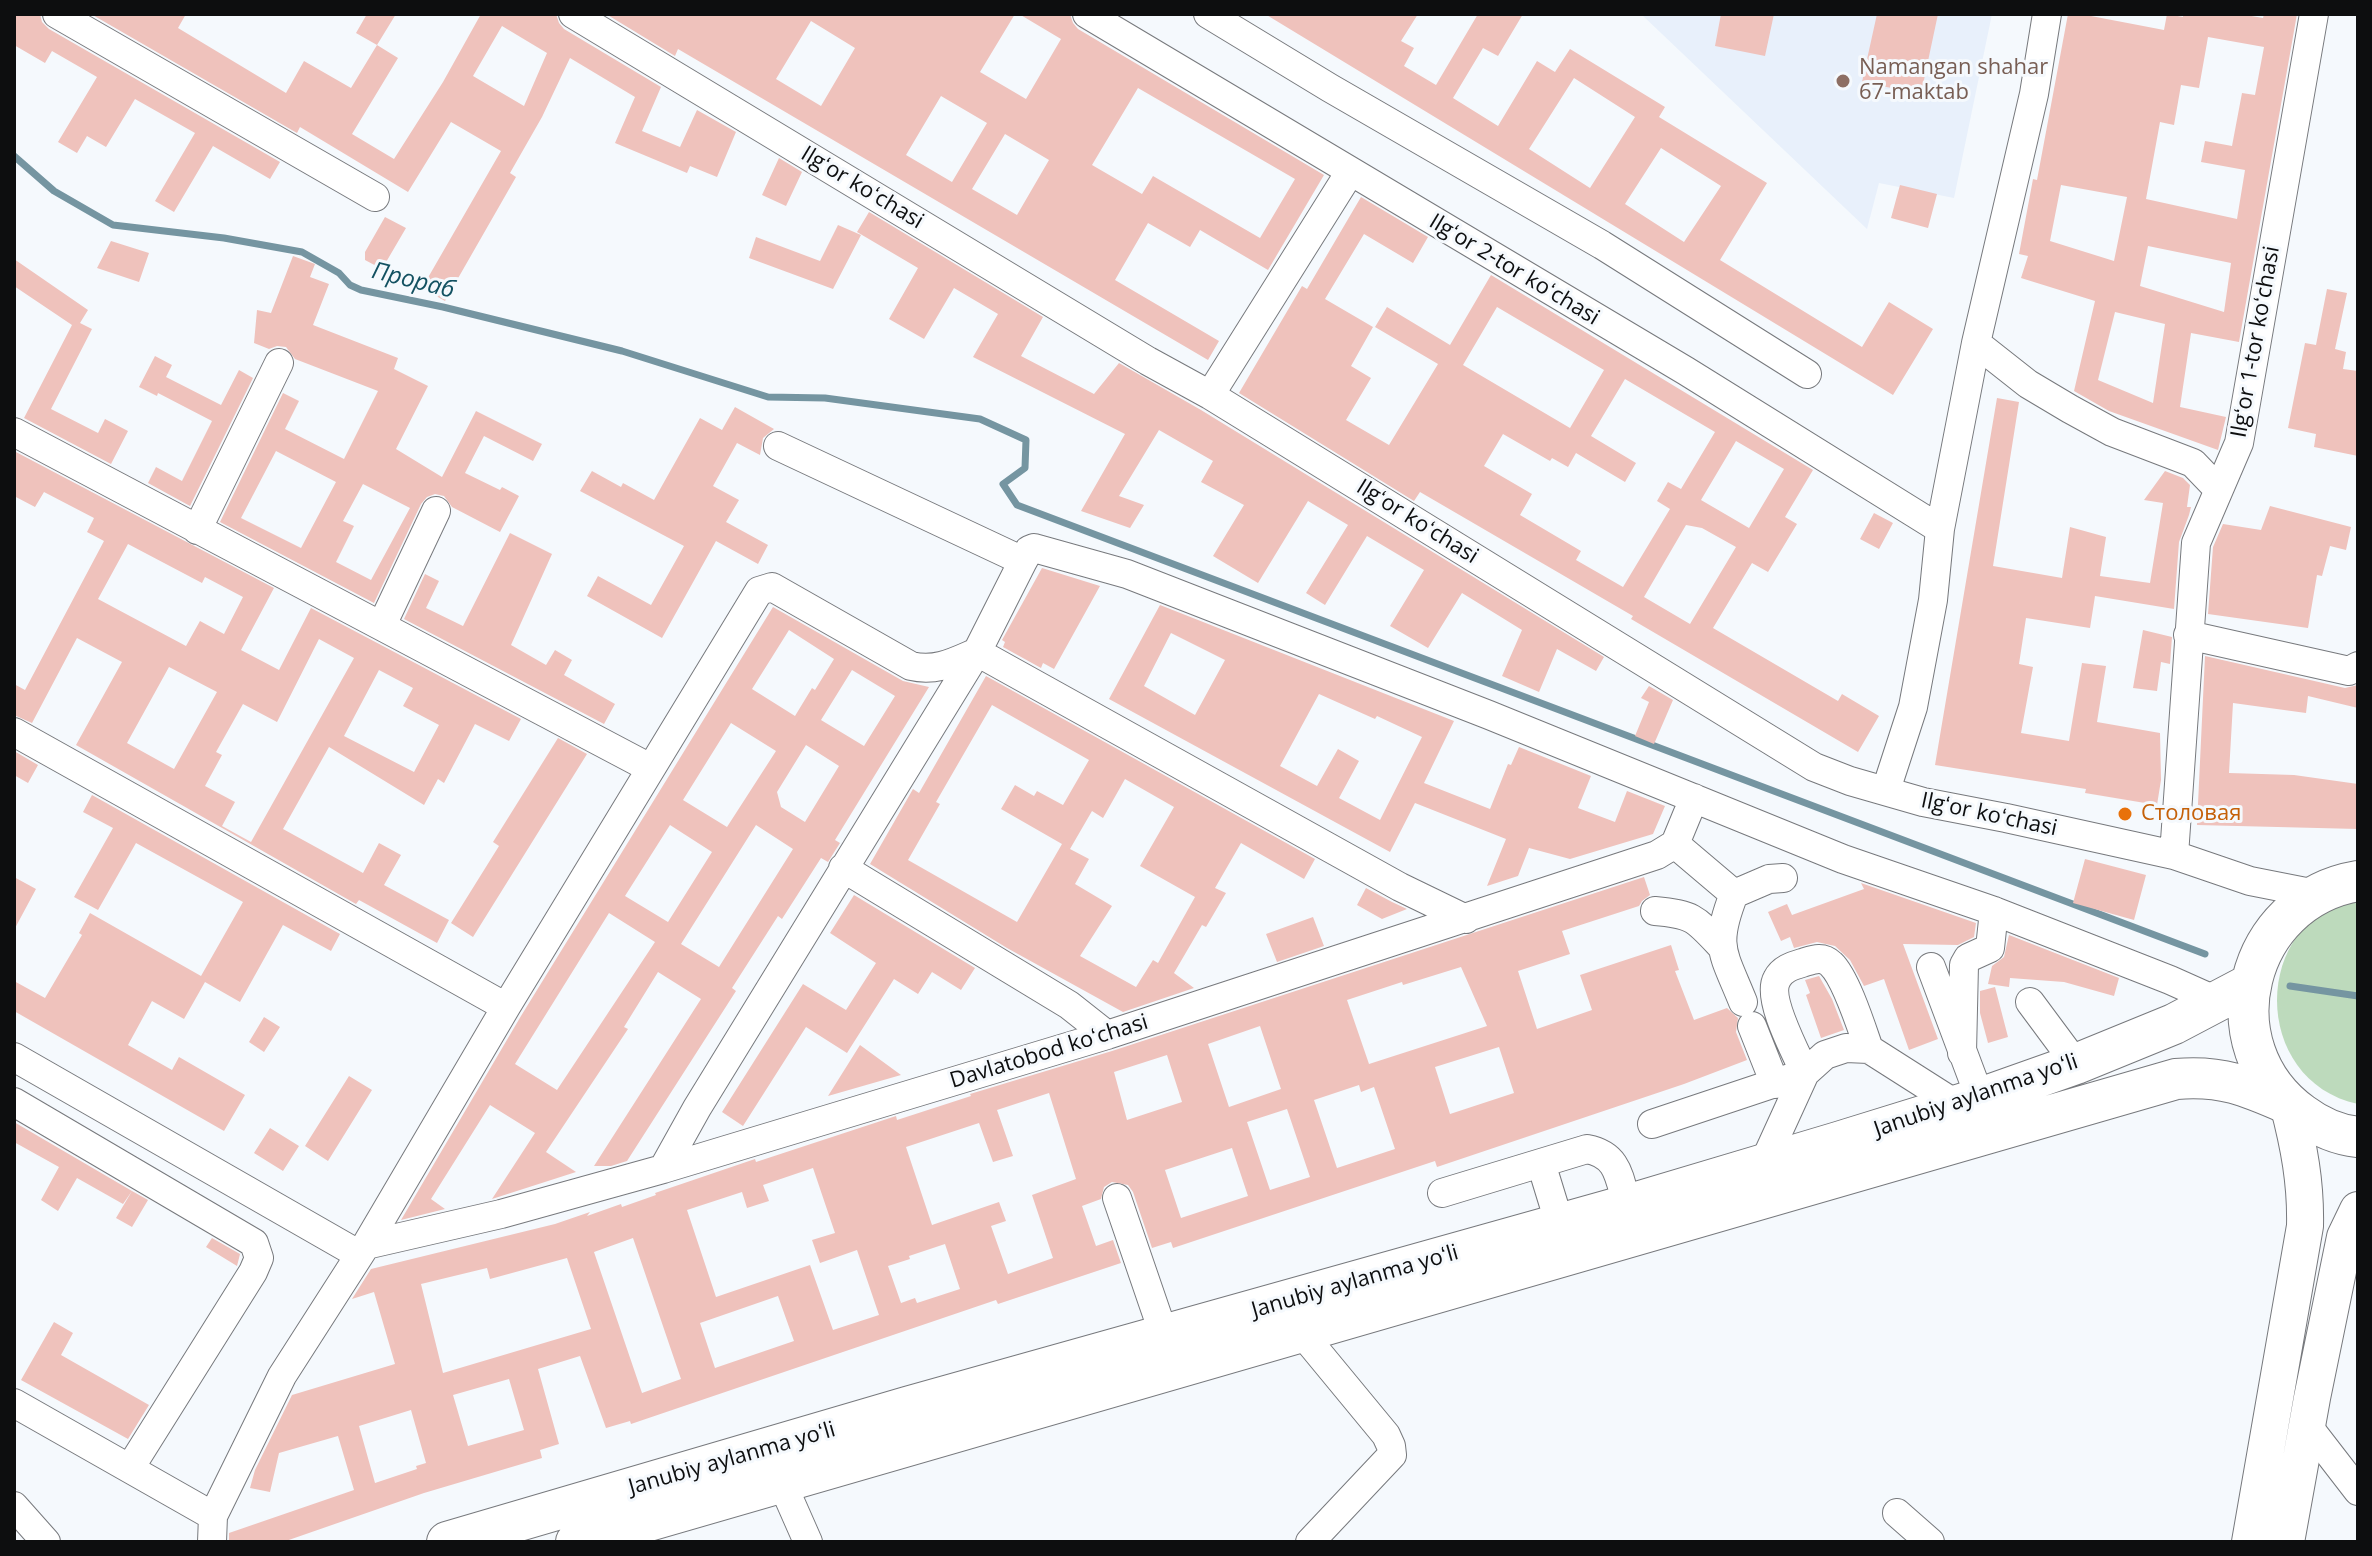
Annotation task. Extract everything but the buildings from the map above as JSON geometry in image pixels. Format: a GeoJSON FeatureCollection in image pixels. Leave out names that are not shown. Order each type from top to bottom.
{"type":"FeatureCollection","features":[{"type":"Feature","properties":{"kind":"highway"},"geometry":{"type":"LineString","coordinates":[[2358,881],[2343,883],[2316,894],[2293,911],[2273,932],[2234,992],[2248,1016],[2254,1049],[2267,1078],[2288,1104],[2315,1124],[2358,1137]]}},
{"type":"Feature","properties":{"kind":"highway","name":"Janubiy aylanma yoʻli"},"geometry":{"type":"LineString","coordinates":[[447,1542],[1164,1335],[1560,1225],[1969,1102],[2076,1064],[2174,1024],[2234,992]]}},
{"type":"Feature","properties":{"kind":"highway","name":"Janubiy aylanma yoʻli"},"geometry":{"type":"LineString","coordinates":[[576,1542],[2176,1079],[2205,1076],[2238,1082],[2288,1104]]}},
{"type":"Feature","properties":{"kind":"main road"},"geometry":{"type":"LineString","coordinates":[[2250,1542],[2305,1226],[2302,1159],[2288,1104]]}},
{"type":"Feature","properties":{"kind":"main road"},"geometry":{"type":"LineString","coordinates":[[2286,1542],[2345,1237],[2358,1210]]}},
{"type":"Feature","properties":{"kind":"street"},"geometry":{"type":"LineString","coordinates":[[57,14],[375,197]]}},
{"type":"Feature","properties":{"kind":"street","name":"Ilgʻor koʻchasi"},"geometry":{"type":"LineString","coordinates":[[573,14],[1120,344],[1210,395],[1814,767],[1923,802],[2174,855],[2250,881],[2316,894]]}},
{"type":"Feature","properties":{"kind":"street","name":"Ilgʻor 2-tor koʻchasi"},"geometry":{"type":"LineString","coordinates":[[1087,14],[1686,371],[1940,529]]}},
{"type":"Feature","properties":{"kind":"street"},"geometry":{"type":"LineString","coordinates":[[1208,14],[1602,245],[1807,374]]}},
{"type":"Feature","properties":{"kind":"street"},"geometry":{"type":"LineString","coordinates":[[1886,790],[1913,707],[1933,600],[1940,529],[1976,343],[2034,94],[2047,14]]}},
{"type":"Feature","properties":{"kind":"street","name":"Ilgʻor 1-tor koʻchasi"},"geometry":{"type":"LineString","coordinates":[[2174,855],[2196,543],[2239,443],[2314,14]]}},
{"type":"Feature","properties":{"kind":"street"},"geometry":{"type":"LineString","coordinates":[[1210,395],[1350,172]]}},
{"type":"Feature","properties":{"kind":"street"},"geometry":{"type":"LineString","coordinates":[[1976,343],[2028,384],[2070,409],[2112,432],[2193,463],[2218,489]]}},
{"type":"Feature","properties":{"kind":"street"},"geometry":{"type":"LineString","coordinates":[[197,530],[279,363]]}},
{"type":"Feature","properties":{"kind":"street"},"geometry":{"type":"LineString","coordinates":[[14,432],[650,768]]}},
{"type":"Feature","properties":{"kind":"street"},"geometry":{"type":"LineString","coordinates":[[778,446],[1023,561]]}},
{"type":"Feature","properties":{"kind":"street"},"geometry":{"type":"LineString","coordinates":[[382,625],[436,511]]}},
{"type":"Feature","properties":{"kind":"street"},"geometry":{"type":"LineString","coordinates":[[663,1169],[705,1094],[977,652],[1029,550],[1034,548],[1127,574],[1843,859],[1994,911],[2170,980],[2234,992]]}},
{"type":"Feature","properties":{"kind":"street"},"geometry":{"type":"LineString","coordinates":[[14,1403],[130,1468],[212,1529],[282,1376],[362,1249],[759,591],[772,587],[911,666],[939,668],[977,652]]}},
{"type":"Feature","properties":{"kind":"street"},"geometry":{"type":"LineString","coordinates":[[2188,635],[2349,671],[2358,666]]}},
{"type":"Feature","properties":{"kind":"street"},"geometry":{"type":"LineString","coordinates":[[977,652],[1400,887],[1466,919]]}},
{"type":"Feature","properties":{"kind":"street"},"geometry":{"type":"LineString","coordinates":[[14,732],[506,1007]]}},
{"type":"Feature","properties":{"kind":"street"},"geometry":{"type":"LineString","coordinates":[[1694,798],[1675,844],[1734,894]]}},
{"type":"Feature","properties":{"kind":"street","name":"Davlatobod koʻchasi"},"geometry":{"type":"LineString","coordinates":[[362,1249],[663,1169],[1107,1035],[1657,855],[1675,844]]}},
{"type":"Feature","properties":{"kind":"street"},"geometry":{"type":"LineString","coordinates":[[843,868],[1069,1005],[1107,1035]]}},
{"type":"Feature","properties":{"kind":"street"},"geometry":{"type":"LineString","coordinates":[[1721,946],[1721,930],[1734,894],[1769,879],[1783,878]]}},
{"type":"Feature","properties":{"kind":"street"},"geometry":{"type":"LineString","coordinates":[[1655,911],[1681,913],[1699,922],[1721,946],[1775,1084]]}},
{"type":"Feature","properties":{"kind":"street"},"geometry":{"type":"LineString","coordinates":[[1969,1102],[1962,1053],[1964,965],[1968,958],[1990,948],[1994,911]]}},
{"type":"Feature","properties":{"kind":"street"},"geometry":{"type":"LineString","coordinates":[[1763,1165],[1805,1073],[1773,990],[1777,977],[1790,967],[1819,958],[1830,963],[1840,976],[1869,1049]]}},
{"type":"Feature","properties":{"kind":"street"},"geometry":{"type":"LineString","coordinates":[[1931,967],[1962,1053]]}},
{"type":"Feature","properties":{"kind":"street"},"geometry":{"type":"LineString","coordinates":[[2030,1002],[2076,1064]]}},
{"type":"Feature","properties":{"kind":"street"},"geometry":{"type":"LineString","coordinates":[[1652,1124],[1805,1073],[1825,1055],[1846,1048],[1869,1049],[1969,1102]]}},
{"type":"Feature","properties":{"kind":"street"},"geometry":{"type":"LineString","coordinates":[[14,1057],[83,1098],[362,1249]]}},
{"type":"Feature","properties":{"kind":"street"},"geometry":{"type":"LineString","coordinates":[[60,1128],[83,1098]]}},
{"type":"Feature","properties":{"kind":"street"},"geometry":{"type":"LineString","coordinates":[[14,1102],[254,1243],[259,1258],[130,1468]]}},
{"type":"Feature","properties":{"kind":"street"},"geometry":{"type":"LineString","coordinates":[[1442,1193],[1587,1149],[1605,1155],[1617,1169],[1627,1205]]}},
{"type":"Feature","properties":{"kind":"street"},"geometry":{"type":"LineString","coordinates":[[1541,1163],[1560,1225]]}},
{"type":"Feature","properties":{"kind":"street"},"geometry":{"type":"LineString","coordinates":[[1117,1198],[1164,1335]]}},
{"type":"Feature","properties":{"kind":"street"},"geometry":{"type":"LineString","coordinates":[[1301,1332],[1386,1435],[1392,1455],[1310,1542]]}},
{"type":"Feature","properties":{"kind":"street"},"geometry":{"type":"LineString","coordinates":[[2307,1425],[2358,1491]]}},
{"type":"Feature","properties":{"kind":"street"},"geometry":{"type":"LineString","coordinates":[[782,1483],[808,1542]]}},
{"type":"Feature","properties":{"kind":"street"},"geometry":{"type":"LineString","coordinates":[[14,1506],[46,1542]]}},
{"type":"Feature","properties":{"kind":"street"},"geometry":{"type":"LineString","coordinates":[[1897,1513],[1930,1542]]}},
{"type":"Feature","properties":{"kind":"shaded area","name":"Namangan shahar 67-maktab"},"geometry":{"type":"Polygon","coordinates":[[[1641,14],[1992,14],[1954,198],[1879,183],[1867,229],[1641,14]]]}},
{"type":"Feature","properties":{"kind":"green space"},"geometry":{"type":"Polygon","coordinates":[[[2358,898],[2358,1104],[2323,1089],[2297,1065],[2282,1034],[2277,1000],[2282,966],[2297,936],[2323,912],[2358,898]]]}},
{"type":"Feature","properties":{"kind":"waterway","name":"Прораб"},"geometry":{"type":"LineString","coordinates":[[14,156],[54,191],[113,225],[224,238],[302,252],[361,290],[622,351],[768,397],[825,398],[980,419],[1026,440],[1025,468],[1003,484],[1017,505],[2205,954]]}},
{"type":"Feature","properties":{"kind":"waterway"},"geometry":{"type":"LineString","coordinates":[[2290,986],[2358,996]]}},
{"type":"Feature","properties":{"kind":"place","name":"Namangan shahar 67-maktab"},"geometry":{"type":"Point","coordinates":[1843,81]}},
{"type":"Feature","properties":{"kind":"place","name":"Столовая"},"geometry":{"type":"Point","coordinates":[2125,814]}}]}
